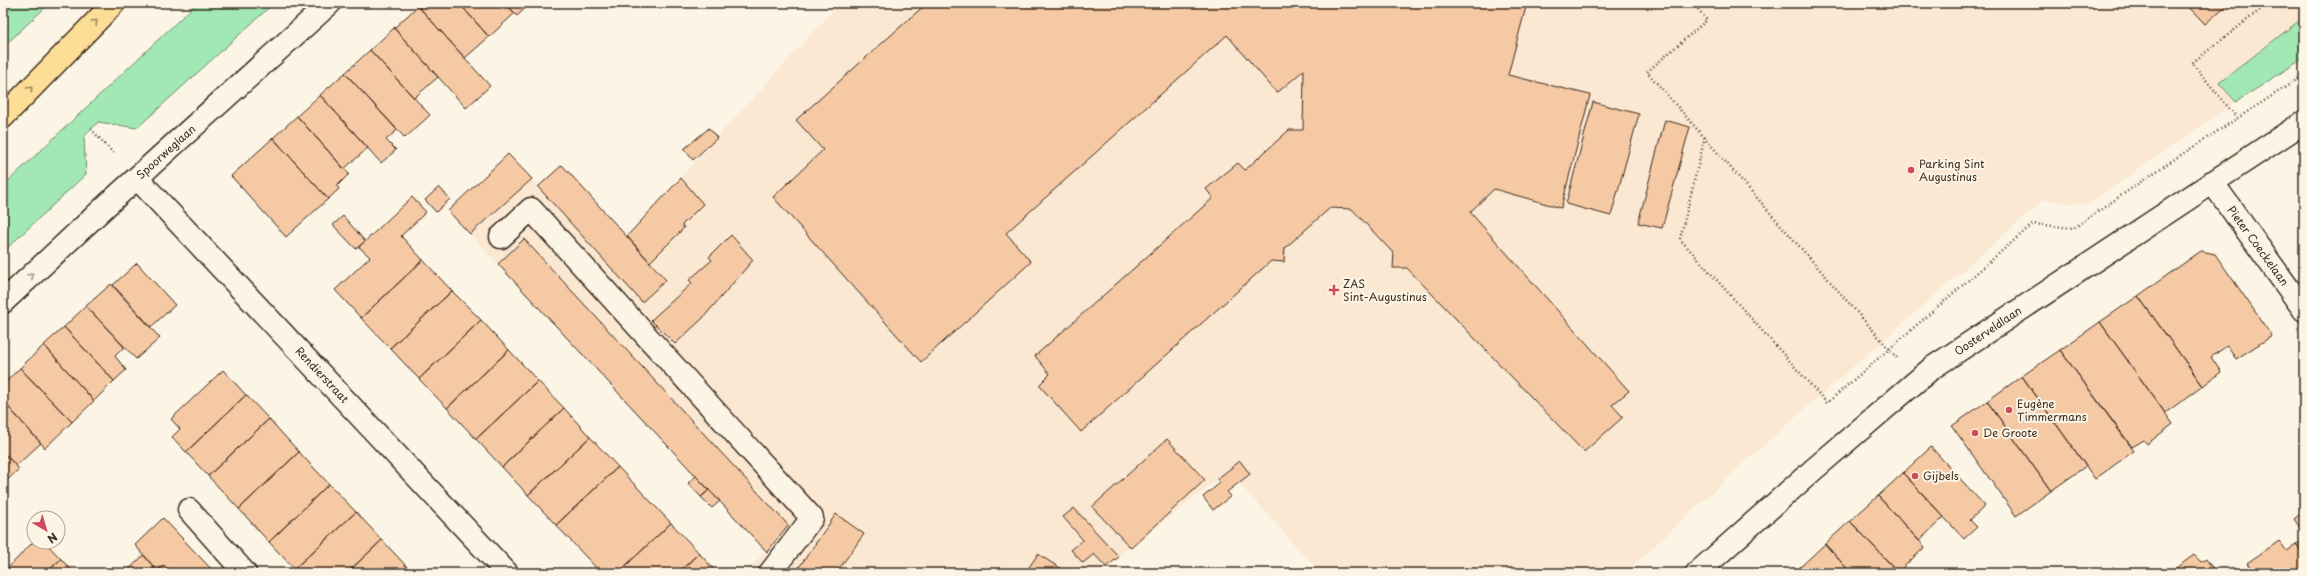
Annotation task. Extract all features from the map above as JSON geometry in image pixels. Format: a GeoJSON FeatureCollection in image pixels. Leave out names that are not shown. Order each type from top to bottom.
{"type":"FeatureCollection","features":[{"type":"Feature","properties":{"kind":"highway"},"geometry":{"type":"LineString","coordinates":[[3,117],[114,3]]}},
{"type":"Feature","properties":{"kind":"street","name":"Spoorweglaan"},"geometry":{"type":"LineString","coordinates":[[3,302],[330,3]]}},
{"type":"Feature","properties":{"kind":"street","name":"Oosterveldlaan"},"geometry":{"type":"LineString","coordinates":[[1697,573],[1813,470],[1932,368],[2304,122]]}},
{"type":"Feature","properties":{"kind":"street","name":"Rendierstraat"},"geometry":{"type":"LineString","coordinates":[[137,178],[507,573]]}},
{"type":"Feature","properties":{"kind":"street","name":"Pieter Coeckelaan"},"geometry":{"type":"LineString","coordinates":[[2212,182],[2304,310]]}},
{"type":"Feature","properties":{"kind":"street"},"geometry":{"type":"LineString","coordinates":[[501,237],[531,209],[812,518],[770,573]]}},
{"type":"Feature","properties":{"kind":"street"},"geometry":{"type":"LineString","coordinates":[[189,510],[245,573]]}},
{"type":"Feature","properties":{"kind":"path"},"geometry":{"type":"LineString","coordinates":[[1693,3],[1707,20],[1647,72],[1917,382]]}},
{"type":"Feature","properties":{"kind":"path"},"geometry":{"type":"LineString","coordinates":[[2238,118],[2192,63],[2269,3]]}},
{"type":"Feature","properties":{"kind":"path"},"geometry":{"type":"LineString","coordinates":[[1704,137],[1680,239],[1827,403],[2033,224],[2074,228],[2304,75]]}},
{"type":"Feature","properties":{"kind":"path"},"geometry":{"type":"LineString","coordinates":[[91,129],[117,157]]}},
{"type":"Feature","properties":{"kind":"shaded area","name":"ZAS Sint-Augustinus"},"geometry":{"type":"Polygon","coordinates":[[[840,3],[2304,3],[2304,58],[2236,102],[2087,205],[2044,200],[1757,451],[1625,573],[1320,573],[1228,471],[1098,573],[749,573],[747,570],[766,551],[448,211],[508,154],[538,186],[562,165],[627,236],[840,3]]]}},
{"type":"Feature","properties":{"kind":"green space"},"geometry":{"type":"Polygon","coordinates":[[[8,3],[50,3],[3,47],[3,7],[8,3]]]}},
{"type":"Feature","properties":{"kind":"green space"},"geometry":{"type":"Polygon","coordinates":[[[197,3],[274,3],[137,128],[98,122],[84,137],[86,174],[3,252],[3,186],[197,3]]]}},
{"type":"Feature","properties":{"kind":"green space"},"geometry":{"type":"Polygon","coordinates":[[[2304,17],[2304,58],[2236,102],[2219,83],[2304,17]]]}},
{"type":"Feature","properties":{"kind":"building"},"geometry":{"type":"Polygon","coordinates":[[[422,3],[459,3],[489,37],[465,58],[418,6],[422,3]]]}},
{"type":"Feature","properties":{"kind":"building"},"geometry":{"type":"Polygon","coordinates":[[[459,3],[505,3],[515,13],[489,37],[459,3]]]}},
{"type":"Feature","properties":{"kind":"building"},"geometry":{"type":"Polygon","coordinates":[[[505,3],[531,3],[517,16],[505,3]]]}},
{"type":"Feature","properties":{"kind":"building"},"geometry":{"type":"Polygon","coordinates":[[[927,3],[1527,3],[1508,75],[1590,95],[1561,208],[1494,189],[1470,212],[1629,391],[1612,405],[1623,417],[1584,452],[1407,268],[1393,268],[1394,254],[1352,209],[1330,208],[1285,248],[1284,262],[1271,261],[1081,432],[1039,385],[1050,374],[1035,356],[1213,198],[1206,189],[1238,163],[1245,170],[1289,130],[1303,130],[1304,70],[1277,93],[1227,35],[1006,233],[1031,262],[921,362],[773,197],[823,150],[796,120],[927,3]]]}},
{"type":"Feature","properties":{"kind":"building"},"geometry":{"type":"Polygon","coordinates":[[[2185,3],[2229,3],[2205,24],[2185,3]]]}},
{"type":"Feature","properties":{"kind":"building"},"geometry":{"type":"Polygon","coordinates":[[[418,6],[490,86],[466,108],[394,28],[418,6]]]}},
{"type":"Feature","properties":{"kind":"building"},"geometry":{"type":"Polygon","coordinates":[[[394,28],[438,77],[414,98],[370,50],[394,28]]]}},
{"type":"Feature","properties":{"kind":"building"},"geometry":{"type":"Polygon","coordinates":[[[370,50],[430,115],[405,138],[345,73],[370,50]]]}},
{"type":"Feature","properties":{"kind":"building"},"geometry":{"type":"Polygon","coordinates":[[[345,73],[397,130],[386,140],[396,150],[381,163],[320,95],[345,73]]]}},
{"type":"Feature","properties":{"kind":"building"},"geometry":{"type":"Polygon","coordinates":[[[320,95],[368,148],[344,169],[297,116],[320,95]]]}},
{"type":"Feature","properties":{"kind":"building"},"geometry":{"type":"Polygon","coordinates":[[[1593,102],[1639,114],[1611,216],[1566,204],[1593,102]]]}},
{"type":"Feature","properties":{"kind":"building"},"geometry":{"type":"Polygon","coordinates":[[[297,116],[349,174],[337,186],[339,189],[328,199],[273,138],[297,116]]]}},
{"type":"Feature","properties":{"kind":"building"},"geometry":{"type":"Polygon","coordinates":[[[1665,120],[1690,127],[1662,228],[1638,223],[1665,120]]]}},
{"type":"Feature","properties":{"kind":"building"},"geometry":{"type":"Polygon","coordinates":[[[709,128],[717,138],[693,160],[684,149],[709,128]]]}},
{"type":"Feature","properties":{"kind":"building"},"geometry":{"type":"Polygon","coordinates":[[[273,138],[328,199],[286,237],[231,176],[273,138]]]}},
{"type":"Feature","properties":{"kind":"building"},"geometry":{"type":"Polygon","coordinates":[[[508,154],[532,179],[470,234],[448,211],[508,154]]]}},
{"type":"Feature","properties":{"kind":"building"},"geometry":{"type":"Polygon","coordinates":[[[562,165],[666,280],[642,302],[538,187],[562,165]]]}},
{"type":"Feature","properties":{"kind":"building"},"geometry":{"type":"Polygon","coordinates":[[[681,178],[703,204],[682,225],[684,228],[650,262],[627,236],[681,178]]]}},
{"type":"Feature","properties":{"kind":"building"},"geometry":{"type":"Polygon","coordinates":[[[439,187],[450,199],[436,212],[425,200],[439,187]]]}},
{"type":"Feature","properties":{"kind":"building"},"geometry":{"type":"Polygon","coordinates":[[[412,197],[426,212],[401,236],[423,260],[361,318],[335,290],[370,257],[359,247],[412,197]]]}},
{"type":"Feature","properties":{"kind":"building"},"geometry":{"type":"Polygon","coordinates":[[[343,216],[365,241],[356,249],[333,225],[343,216]]]}},
{"type":"Feature","properties":{"kind":"building"},"geometry":{"type":"Polygon","coordinates":[[[731,235],[753,260],[702,319],[675,344],[651,320],[692,283],[689,280],[712,260],[709,257],[731,235]]]}},
{"type":"Feature","properties":{"kind":"building"},"geometry":{"type":"Polygon","coordinates":[[[524,239],[788,525],[767,552],[498,264],[524,239]]]}},
{"type":"Feature","properties":{"kind":"building"},"geometry":{"type":"Polygon","coordinates":[[[2201,251],[2215,254],[2272,336],[2236,359],[2227,346],[2211,357],[2221,372],[2203,386],[2138,296],[2201,251]]]}},
{"type":"Feature","properties":{"kind":"building"},"geometry":{"type":"Polygon","coordinates":[[[423,260],[452,291],[390,348],[361,318],[423,260]]]}},
{"type":"Feature","properties":{"kind":"building"},"geometry":{"type":"Polygon","coordinates":[[[137,263],[175,305],[151,327],[113,285],[137,263]]]}},
{"type":"Feature","properties":{"kind":"building"},"geometry":{"type":"Polygon","coordinates":[[[111,284],[160,338],[136,359],[86,306],[111,284]]]}},
{"type":"Feature","properties":{"kind":"building"},"geometry":{"type":"Polygon","coordinates":[[[452,291],[481,320],[419,379],[390,348],[452,291]]]}},
{"type":"Feature","properties":{"kind":"building"},"geometry":{"type":"Polygon","coordinates":[[[2138,296],[2203,386],[2165,413],[2100,322],[2138,296]]]}},
{"type":"Feature","properties":{"kind":"building"},"geometry":{"type":"Polygon","coordinates":[[[86,306],[124,347],[115,356],[126,370],[114,381],[64,327],[86,306]]]}},
{"type":"Feature","properties":{"kind":"building"},"geometry":{"type":"Polygon","coordinates":[[[481,320],[509,350],[447,408],[419,379],[481,320]]]}},
{"type":"Feature","properties":{"kind":"building"},"geometry":{"type":"Polygon","coordinates":[[[2100,322],[2173,424],[2147,444],[2144,440],[2132,447],[2060,350],[2100,322]]]}},
{"type":"Feature","properties":{"kind":"building"},"geometry":{"type":"Polygon","coordinates":[[[64,327],[114,381],[94,401],[44,345],[64,327]]]}},
{"type":"Feature","properties":{"kind":"building"},"geometry":{"type":"Polygon","coordinates":[[[44,345],[94,401],[72,422],[20,368],[44,345]]]}},
{"type":"Feature","properties":{"kind":"building"},"geometry":{"type":"Polygon","coordinates":[[[509,350],[538,381],[476,439],[447,408],[509,350]]]}},
{"type":"Feature","properties":{"kind":"building"},"geometry":{"type":"Polygon","coordinates":[[[2060,350],[2134,451],[2095,479],[2022,376],[2060,350]]]}},
{"type":"Feature","properties":{"kind":"building"},"geometry":{"type":"Polygon","coordinates":[[[20,368],[72,422],[45,448],[3,401],[3,384],[20,368]]]}},
{"type":"Feature","properties":{"kind":"building"},"geometry":{"type":"Polygon","coordinates":[[[223,370],[246,395],[186,452],[172,437],[180,429],[171,419],[223,370]]]}},
{"type":"Feature","properties":{"kind":"building"},"geometry":{"type":"Polygon","coordinates":[[[2022,376],[2086,466],[2051,491],[1987,401],[2022,376]]]}},
{"type":"Feature","properties":{"kind":"building"},"geometry":{"type":"Polygon","coordinates":[[[538,381],[564,408],[502,467],[476,439],[538,381]]]}},
{"type":"Feature","properties":{"kind":"building"},"geometry":{"type":"Polygon","coordinates":[[[246,395],[269,419],[208,476],[186,452],[246,395]]]}},
{"type":"Feature","properties":{"kind":"building"},"geometry":{"type":"Polygon","coordinates":[[[3,401],[41,443],[16,466],[3,452],[3,401]]]}},
{"type":"Feature","properties":{"kind":"building"},"geometry":{"type":"Polygon","coordinates":[[[1987,401],[2051,491],[2016,516],[1952,426],[1987,401]]]}},
{"type":"Feature","properties":{"kind":"building"},"geometry":{"type":"Polygon","coordinates":[[[564,408],[590,437],[528,495],[502,467],[564,408]]]}},
{"type":"Feature","properties":{"kind":"building"},"geometry":{"type":"Polygon","coordinates":[[[269,419],[299,452],[239,509],[208,476],[269,419]]]}},
{"type":"Feature","properties":{"kind":"building"},"geometry":{"type":"Polygon","coordinates":[[[590,437],[618,467],[556,525],[528,495],[590,437]]]}},
{"type":"Feature","properties":{"kind":"building"},"geometry":{"type":"Polygon","coordinates":[[[1167,439],[1205,480],[1131,548],[1092,507],[1167,439]]]}},
{"type":"Feature","properties":{"kind":"building"},"geometry":{"type":"Polygon","coordinates":[[[1931,447],[1985,506],[1970,520],[1977,527],[1964,539],[1903,473],[1931,447]]]}},
{"type":"Feature","properties":{"kind":"building"},"geometry":{"type":"Polygon","coordinates":[[[3,452],[19,469],[3,484],[3,452]]]}},
{"type":"Feature","properties":{"kind":"building"},"geometry":{"type":"Polygon","coordinates":[[[299,452],[329,484],[269,542],[239,509],[299,452]]]}},
{"type":"Feature","properties":{"kind":"building"},"geometry":{"type":"Polygon","coordinates":[[[1240,461],[1250,474],[1227,492],[1231,496],[1213,510],[1203,497],[1220,483],[1217,479],[1240,461]]]}},
{"type":"Feature","properties":{"kind":"building"},"geometry":{"type":"Polygon","coordinates":[[[618,467],[671,523],[618,573],[601,573],[556,525],[618,467]]]}},
{"type":"Feature","properties":{"kind":"building"},"geometry":{"type":"Polygon","coordinates":[[[1903,473],[1944,517],[1919,541],[1878,496],[1903,473]]]}},
{"type":"Feature","properties":{"kind":"building"},"geometry":{"type":"Polygon","coordinates":[[[696,476],[709,490],[701,497],[688,483],[696,476]]]}},
{"type":"Feature","properties":{"kind":"building"},"geometry":{"type":"Polygon","coordinates":[[[329,484],[356,512],[294,569],[269,542],[329,484]]]}},
{"type":"Feature","properties":{"kind":"building"},"geometry":{"type":"Polygon","coordinates":[[[709,490],[720,501],[712,508],[701,497],[709,490]]]}},
{"type":"Feature","properties":{"kind":"building"},"geometry":{"type":"Polygon","coordinates":[[[1878,496],[1925,547],[1898,572],[1850,521],[1878,496]]]}},
{"type":"Feature","properties":{"kind":"building"},"geometry":{"type":"Polygon","coordinates":[[[1074,508],[1119,557],[1106,567],[1094,554],[1083,563],[1071,550],[1083,540],[1063,517],[1074,508]]]}},
{"type":"Feature","properties":{"kind":"building"},"geometry":{"type":"Polygon","coordinates":[[[2304,511],[2304,534],[2294,519],[2304,511]]]}},
{"type":"Feature","properties":{"kind":"building"},"geometry":{"type":"Polygon","coordinates":[[[356,512],[382,540],[347,573],[298,573],[294,569],[356,512]]]}},
{"type":"Feature","properties":{"kind":"building"},"geometry":{"type":"Polygon","coordinates":[[[836,514],[864,534],[836,573],[795,573],[836,514]]]}},
{"type":"Feature","properties":{"kind":"building"},"geometry":{"type":"Polygon","coordinates":[[[163,518],[215,573],[171,573],[164,565],[157,571],[135,545],[163,518]]]}},
{"type":"Feature","properties":{"kind":"building"},"geometry":{"type":"Polygon","coordinates":[[[1850,521],[1892,566],[1884,573],[1851,573],[1825,544],[1850,521]]]}},
{"type":"Feature","properties":{"kind":"building"},"geometry":{"type":"Polygon","coordinates":[[[671,523],[699,553],[678,573],[618,573],[671,523]]]}},
{"type":"Feature","properties":{"kind":"building"},"geometry":{"type":"Polygon","coordinates":[[[382,540],[408,568],[403,573],[347,573],[382,540]]]}},
{"type":"Feature","properties":{"kind":"building"},"geometry":{"type":"Polygon","coordinates":[[[2304,540],[2304,555],[2296,545],[2304,540]]]}},
{"type":"Feature","properties":{"kind":"building"},"geometry":{"type":"Polygon","coordinates":[[[2279,541],[2287,551],[2296,545],[2304,555],[2304,573],[2254,573],[2247,563],[2279,541]]]}},
{"type":"Feature","properties":{"kind":"building"},"geometry":{"type":"Polygon","coordinates":[[[1825,544],[1851,573],[1802,573],[1798,569],[1825,544]]]}},
{"type":"Feature","properties":{"kind":"building"},"geometry":{"type":"Polygon","coordinates":[[[26,549],[53,550],[61,559],[46,573],[3,573],[26,549]]]}},
{"type":"Feature","properties":{"kind":"building"},"geometry":{"type":"Polygon","coordinates":[[[699,553],[717,573],[678,573],[699,553]]]}},
{"type":"Feature","properties":{"kind":"building"},"geometry":{"type":"Polygon","coordinates":[[[1038,554],[1066,572],[1025,573],[1038,554]]]}},
{"type":"Feature","properties":{"kind":"building"},"geometry":{"type":"Polygon","coordinates":[[[144,555],[157,571],[164,565],[171,573],[125,573],[144,555]]]}},
{"type":"Feature","properties":{"kind":"building"},"geometry":{"type":"Polygon","coordinates":[[[2194,555],[2201,562],[2206,559],[2216,573],[2169,573],[2194,555]]]}},
{"type":"Feature","properties":{"kind":"building"},"geometry":{"type":"Polygon","coordinates":[[[61,559],[74,573],[46,573],[61,559]]]}},
{"type":"Feature","properties":{"kind":"place","name":"Parking Sint Augustinus"},"geometry":{"type":"Point","coordinates":[1911,170]}},
{"type":"Feature","properties":{"kind":"place","name":"ZAS Sint-Augustinus"},"geometry":{"type":"Point","coordinates":[1334,290]}},
{"type":"Feature","properties":{"kind":"place","name":"Eugène Timmermans"},"geometry":{"type":"Point","coordinates":[2009,410]}},
{"type":"Feature","properties":{"kind":"place","name":"De Groote"},"geometry":{"type":"Point","coordinates":[1975,433]}},
{"type":"Feature","properties":{"kind":"place","name":"Gijbels"},"geometry":{"type":"Point","coordinates":[1915,476]}}]}
